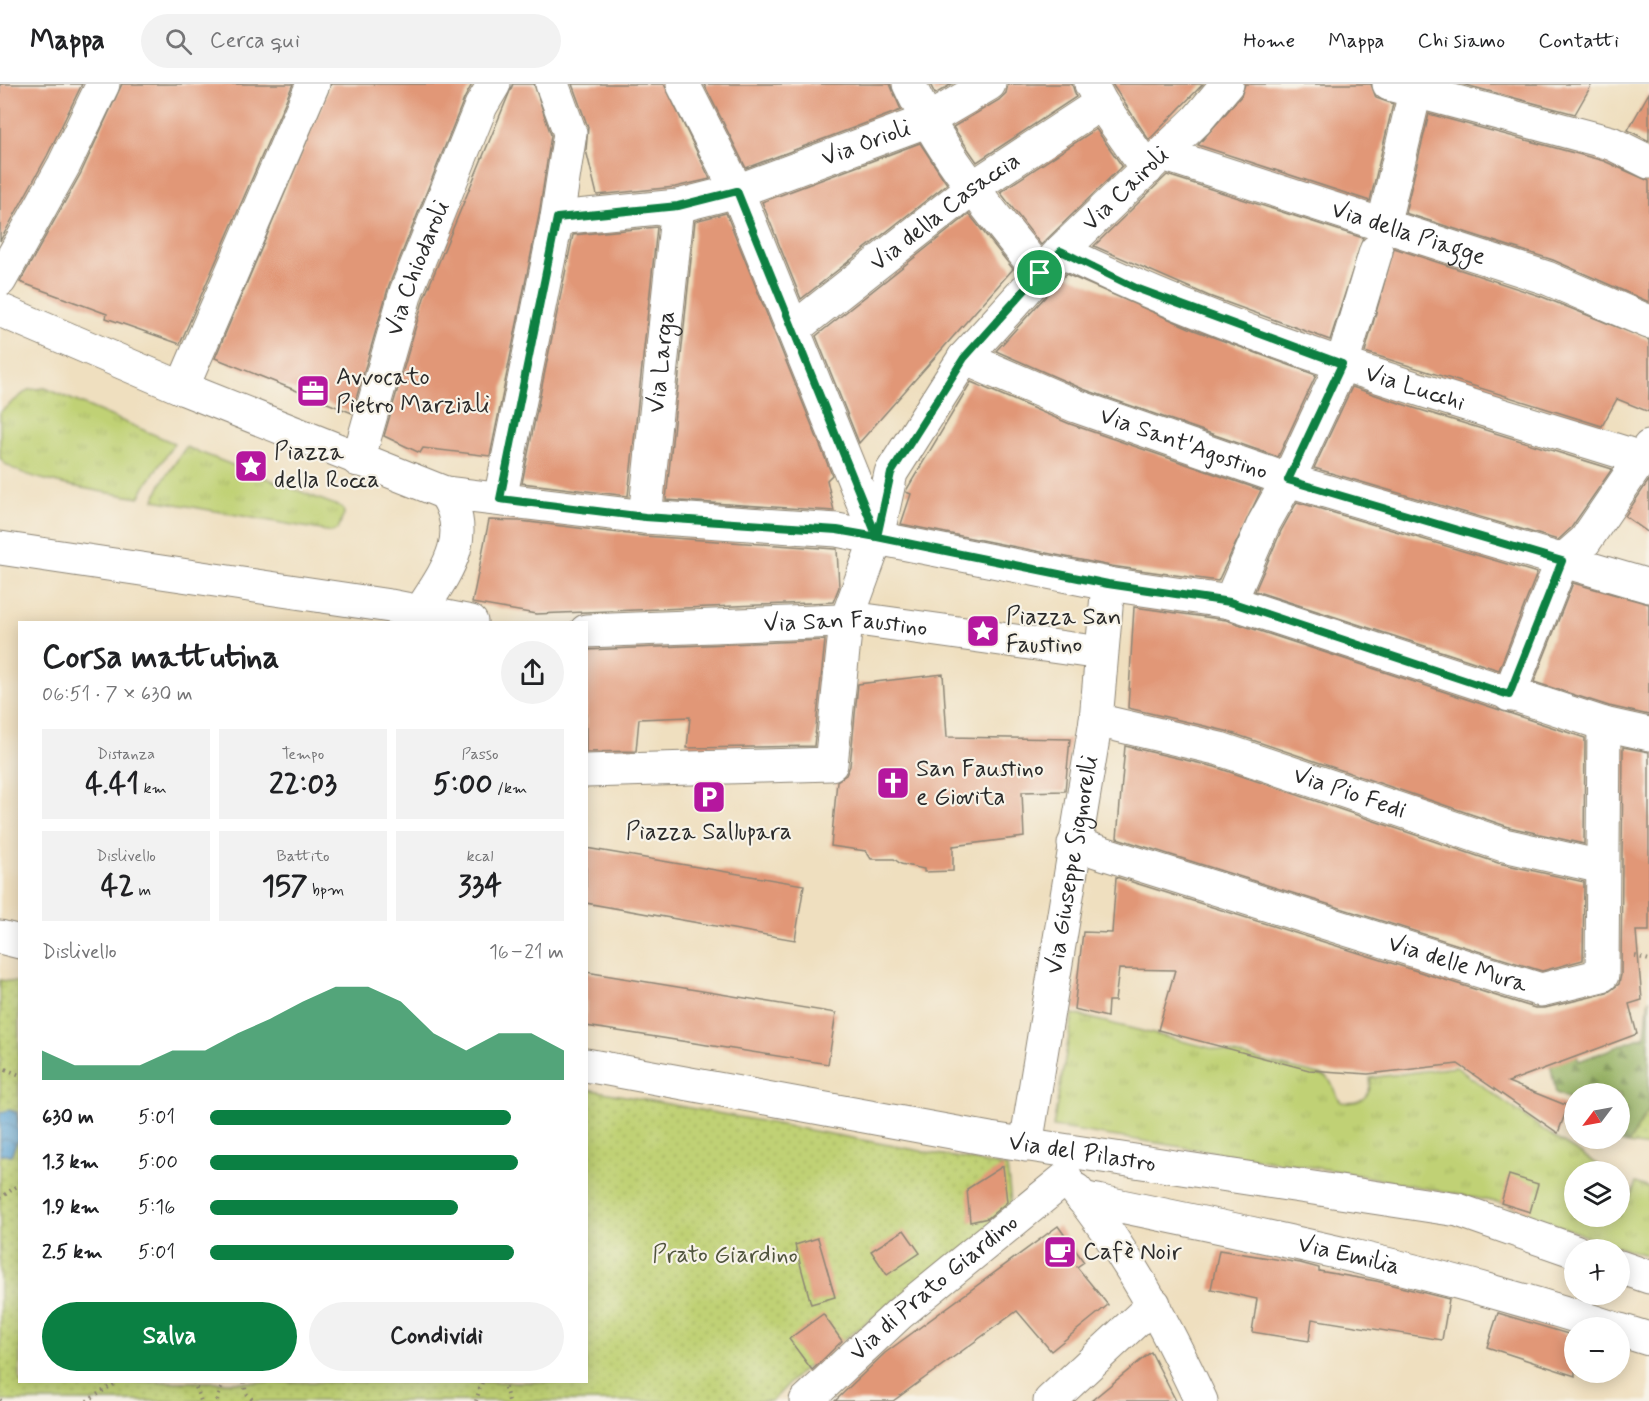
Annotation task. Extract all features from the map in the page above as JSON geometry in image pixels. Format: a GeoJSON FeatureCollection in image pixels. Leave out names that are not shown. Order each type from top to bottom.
{"type":"FeatureCollection","features":[{"type":"Feature","properties":{"kind":"street"},"geometry":{"type":"LineString","coordinates":[[0,280],[64,165],[103,84]]}},
{"type":"Feature","properties":{"kind":"street"},"geometry":{"type":"LineString","coordinates":[[182,388],[313,84]]}},
{"type":"Feature","properties":{"kind":"street","name":"Via Chiodaroli"},"geometry":{"type":"LineString","coordinates":[[358,460],[406,292],[481,106],[494,84]]}},
{"type":"Feature","properties":{"kind":"street"},"geometry":{"type":"LineString","coordinates":[[500,499],[557,218],[570,133],[552,84]]}},
{"type":"Feature","properties":{"kind":"street"},"geometry":{"type":"LineString","coordinates":[[588,771],[831,764],[846,622],[877,537],[795,328],[737,191],[683,84]]}},
{"type":"Feature","properties":{"kind":"street"},"geometry":{"type":"LineString","coordinates":[[909,84],[926,121],[972,188],[1050,262]]}},
{"type":"Feature","properties":{"kind":"street","name":"Via Orioli"},"geometry":{"type":"LineString","coordinates":[[557,218],[678,206],[737,191],[926,121],[989,84]]}},
{"type":"Feature","properties":{"kind":"street","name":"Via Cairoli"},"geometry":{"type":"LineString","coordinates":[[877,537],[891,473],[964,358],[1050,262],[1197,120],[1227,84]]}},
{"type":"Feature","properties":{"kind":"street"},"geometry":{"type":"LineString","coordinates":[[1230,602],[1264,523],[1288,480],[1342,364],[1379,238],[1408,87],[1611,142],[1649,162]]}},
{"type":"Feature","properties":{"kind":"street"},"geometry":{"type":"LineString","coordinates":[[1096,94],[1155,162]]}},
{"type":"Feature","properties":{"kind":"street","name":"Via della Casaccia"},"geometry":{"type":"LineString","coordinates":[[795,328],[972,188],[1096,94]]}},
{"type":"Feature","properties":{"kind":"street","name":"Via della Piagge"},"geometry":{"type":"LineString","coordinates":[[1155,162],[1379,238],[1547,278],[1649,322]]}},
{"type":"Feature","properties":{"kind":"street","name":"Via Larga"},"geometry":{"type":"LineString","coordinates":[[645,517],[678,206]]}},
{"type":"Feature","properties":{"kind":"street","name":"Via Lucchi"},"geometry":{"type":"LineString","coordinates":[[1050,262],[1136,288],[1342,364],[1645,452]]}},
{"type":"Feature","properties":{"kind":"street"},"geometry":{"type":"LineString","coordinates":[[0,310],[182,388],[445,493],[645,517],[837,530],[1108,584],[1230,602],[1509,695],[1604,724],[1649,734]]}},
{"type":"Feature","properties":{"kind":"street","name":"Via Sant'Agostino"},"geometry":{"type":"LineString","coordinates":[[964,358],[1076,406],[1288,480],[1649,586]]}},
{"type":"Feature","properties":{"kind":"street"},"geometry":{"type":"LineString","coordinates":[[1509,695],[1562,561],[1585,541],[1645,452]]}},
{"type":"Feature","properties":{"kind":"street"},"geometry":{"type":"LineString","coordinates":[[420,612],[445,573],[457,542],[456,510],[445,493]]}},
{"type":"Feature","properties":{"kind":"street"},"geometry":{"type":"LineString","coordinates":[[0,548],[466,621]]}},
{"type":"Feature","properties":{"kind":"street","name":"Via Giuseppe Signorelli"},"geometry":{"type":"LineString","coordinates":[[1026,1145],[1096,720],[1108,584]]}},
{"type":"Feature","properties":{"kind":"street","name":"Via San Faustino"},"geometry":{"type":"LineString","coordinates":[[588,631],[865,621],[1101,653]]}},
{"type":"Feature","properties":{"kind":"street","name":"Via Pio Fedi"},"geometry":{"type":"LineString","coordinates":[[1096,720],[1220,749],[1504,845],[1602,867]]}},
{"type":"Feature","properties":{"kind":"street","name":"Via delle Mura"},"geometry":{"type":"LineString","coordinates":[[1074,844],[1541,990],[1602,975],[1604,724]]}},
{"type":"Feature","properties":{"kind":"street"},"geometry":{"type":"LineString","coordinates":[[0,937],[18,942]]}},
{"type":"Feature","properties":{"kind":"street","name":"Via del Pilastro"},"geometry":{"type":"LineString","coordinates":[[588,1065],[1026,1145],[1458,1210],[1564,1247]]}},
{"type":"Feature","properties":{"kind":"street"},"geometry":{"type":"LineString","coordinates":[[1026,1145],[1074,1188],[1154,1304],[1201,1401]]}},
{"type":"Feature","properties":{"kind":"street","name":"Via Emilia"},"geometry":{"type":"LineString","coordinates":[[1074,1188],[1362,1256],[1517,1296],[1580,1317]]}},
{"type":"Feature","properties":{"kind":"street","name":"Via di Prato Giardino"},"geometry":{"type":"LineString","coordinates":[[806,1401],[899,1314],[1074,1188]]}},
{"type":"Feature","properties":{"kind":"street"},"geometry":{"type":"LineString","coordinates":[[1630,1270],[1649,1277]]}},
{"type":"Feature","properties":{"kind":"street"},"geometry":{"type":"LineString","coordinates":[[1050,1401],[1154,1304]]}},
{"type":"Feature","properties":{"kind":"street"},"geometry":{"type":"LineString","coordinates":[[1630,1333],[1649,1340]]}},
{"type":"Feature","properties":{"kind":"path"},"geometry":{"type":"LineString","coordinates":[[0,1066],[18,1074]]}},
{"type":"Feature","properties":{"kind":"path"},"geometry":{"type":"LineString","coordinates":[[0,1198],[18,1185]]}},
{"type":"Feature","properties":{"kind":"path"},"geometry":{"type":"LineString","coordinates":[[87,1401],[115,1383]]}},
{"type":"Feature","properties":{"kind":"path"},"geometry":{"type":"LineString","coordinates":[[194,1383],[201,1401]]}},
{"type":"Feature","properties":{"kind":"path"},"geometry":{"type":"LineString","coordinates":[[217,1401],[223,1383]]}},
{"type":"Feature","properties":{"kind":"path"},"geometry":{"type":"LineString","coordinates":[[244,1383],[246,1393],[254,1401]]}},
{"type":"Feature","properties":{"kind":"path"},"geometry":{"type":"LineString","coordinates":[[476,1401],[482,1383]]}},
{"type":"Feature","properties":{"kind":"path"},"geometry":{"type":"LineString","coordinates":[[503,1383],[509,1401]]}},
{"type":"Feature","properties":{"kind":"green space"},"geometry":{"type":"Polygon","coordinates":[[[45,388],[174,443],[139,498],[42,479],[8,466],[0,458],[0,412],[28,390],[45,388]]]}},
{"type":"Feature","properties":{"kind":"green space"},"geometry":{"type":"Polygon","coordinates":[[[186,447],[343,508],[344,514],[338,529],[332,532],[154,500],[162,482],[186,447]]]}},
{"type":"Feature","properties":{"kind":"green space"},"geometry":{"type":"Polygon","coordinates":[[[0,980],[18,983],[18,1120],[16,1112],[0,1113],[0,980]]]}},
{"type":"Feature","properties":{"kind":"green space"},"geometry":{"type":"Polygon","coordinates":[[[1649,999],[1649,1109],[1630,1141],[1630,1083],[1564,1083],[1564,1096],[1556,1093],[1544,1031],[1572,1043],[1579,1061],[1645,1036],[1649,999]]]}},
{"type":"Feature","properties":{"kind":"green space"},"geometry":{"type":"Polygon","coordinates":[[[1073,1014],[1327,1077],[1341,1102],[1348,1103],[1359,1101],[1367,1095],[1370,1078],[1456,1067],[1564,1144],[1564,1149],[1573,1149],[1593,1161],[1564,1161],[1564,1227],[1630,1227],[1630,1197],[1636,1183],[1649,1188],[1649,1256],[1630,1250],[1630,1239],[1594,1239],[1501,1203],[1338,1171],[1053,1127],[1073,1014]]]}},
{"type":"Feature","properties":{"kind":"green space","name":"Prato Giardino"},"geometry":{"type":"Polygon","coordinates":[[[588,1089],[1007,1167],[1012,1213],[799,1373],[772,1401],[0,1401],[0,1155],[11,1155],[18,1139],[18,1383],[588,1383],[588,1089]]]}},
{"type":"Feature","properties":{"kind":"green space"},"geometry":{"type":"Polygon","coordinates":[[[1649,1109],[1649,1147],[1630,1144],[1649,1109]]]}},
{"type":"Feature","properties":{"kind":"water"},"geometry":{"type":"Polygon","coordinates":[[[9,1110],[17,1112],[18,1139],[11,1155],[0,1155],[0,1113],[9,1110]]]}},
{"type":"Feature","properties":{"kind":"building"},"geometry":{"type":"Polygon","coordinates":[[[0,84],[82,84],[47,156],[0,241],[0,84]]]}},
{"type":"Feature","properties":{"kind":"building"},"geometry":{"type":"Polygon","coordinates":[[[122,84],[293,84],[180,344],[106,318],[107,314],[20,282],[81,173],[122,84]]]}},
{"type":"Feature","properties":{"kind":"building"},"geometry":{"type":"Polygon","coordinates":[[[331,84],[472,84],[389,285],[352,413],[215,358],[331,84]]]}},
{"type":"Feature","properties":{"kind":"building"},"geometry":{"type":"Polygon","coordinates":[[[513,84],[534,84],[551,135],[539,215],[490,456],[423,448],[420,453],[384,436],[424,298],[513,84]]]}},
{"type":"Feature","properties":{"kind":"building"},"geometry":{"type":"Polygon","coordinates":[[[572,84],[664,84],[710,179],[675,187],[597,195],[586,150],[588,127],[572,84]]]}},
{"type":"Feature","properties":{"kind":"building"},"geometry":{"type":"Polygon","coordinates":[[[704,84],[890,84],[901,110],[746,168],[704,84]]]}},
{"type":"Feature","properties":{"kind":"building"},"geometry":{"type":"Polygon","coordinates":[[[930,84],[952,84],[935,94],[930,84]]]}},
{"type":"Feature","properties":{"kind":"building"},"geometry":{"type":"Polygon","coordinates":[[[1008,84],[1072,84],[1076,97],[977,162],[953,127],[999,100],[1006,93],[1008,84]]]}},
{"type":"Feature","properties":{"kind":"building"},"geometry":{"type":"Polygon","coordinates":[[[1112,84],[1203,84],[1149,140],[1112,84]]]}},
{"type":"Feature","properties":{"kind":"building"},"geometry":{"type":"Polygon","coordinates":[[[1245,84],[1371,84],[1376,98],[1393,104],[1370,201],[1198,145],[1241,96],[1245,84]]]}},
{"type":"Feature","properties":{"kind":"building"},"geometry":{"type":"Polygon","coordinates":[[[1462,84],[1592,84],[1575,114],[1462,84]]]}},
{"type":"Feature","properties":{"kind":"building"},"geometry":{"type":"Polygon","coordinates":[[[1649,93],[1649,141],[1628,130],[1649,93]]]}},
{"type":"Feature","properties":{"kind":"building"},"geometry":{"type":"Polygon","coordinates":[[[1429,114],[1604,161],[1649,181],[1649,302],[1553,260],[1405,213],[1429,114]]]}},
{"type":"Feature","properties":{"kind":"building"},"geometry":{"type":"Polygon","coordinates":[[[1096,129],[1122,166],[1041,245],[1000,192],[1096,129]]]}},
{"type":"Feature","properties":{"kind":"building"},"geometry":{"type":"Polygon","coordinates":[[[920,143],[947,184],[801,299],[762,202],[920,143]]]}},
{"type":"Feature","properties":{"kind":"building"},"geometry":{"type":"Polygon","coordinates":[[[1167,175],[1363,238],[1330,340],[1209,296],[1094,246],[1167,175]]]}},
{"type":"Feature","properties":{"kind":"building"},"geometry":{"type":"Polygon","coordinates":[[[726,213],[832,475],[827,480],[834,511],[666,500],[695,221],[726,213]]]}},
{"type":"Feature","properties":{"kind":"building"},"geometry":{"type":"Polygon","coordinates":[[[969,214],[1013,269],[859,443],[816,336],[969,214]]]}},
{"type":"Feature","properties":{"kind":"building"},"geometry":{"type":"Polygon","coordinates":[[[657,227],[628,496],[522,483],[573,235],[657,227]]]}},
{"type":"Feature","properties":{"kind":"building"},"geometry":{"type":"Polygon","coordinates":[[[1394,248],[1540,296],[1649,340],[1649,412],[1617,399],[1602,426],[1365,352],[1394,248]]]}},
{"type":"Feature","properties":{"kind":"building"},"geometry":{"type":"Polygon","coordinates":[[[1066,274],[1194,330],[1316,375],[1278,457],[1083,389],[996,351],[1066,274]]]}},
{"type":"Feature","properties":{"kind":"building"},"geometry":{"type":"Polygon","coordinates":[[[971,382],[1070,424],[1261,490],[1218,581],[1111,566],[901,524],[911,494],[906,492],[907,489],[971,382]]]}},
{"type":"Feature","properties":{"kind":"building"},"geometry":{"type":"Polygon","coordinates":[[[1352,387],[1612,469],[1571,528],[1558,540],[1314,468],[1352,387]]]}},
{"type":"Feature","properties":{"kind":"building"},"geometry":{"type":"Polygon","coordinates":[[[1649,480],[1649,533],[1625,516],[1649,480]]]}},
{"type":"Feature","properties":{"kind":"building"},"geometry":{"type":"Polygon","coordinates":[[[1297,502],[1537,573],[1499,670],[1255,591],[1281,531],[1297,502]]]}},
{"type":"Feature","properties":{"kind":"building"},"geometry":{"type":"Polygon","coordinates":[[[489,520],[520,521],[644,536],[837,549],[839,587],[833,602],[536,614],[472,603],[489,520]]]}},
{"type":"Feature","properties":{"kind":"building"},"geometry":{"type":"Polygon","coordinates":[[[1573,583],[1649,604],[1649,715],[1609,706],[1534,682],[1573,583]]]}},
{"type":"Feature","properties":{"kind":"building"},"geometry":{"type":"Polygon","coordinates":[[[1134,607],[1226,620],[1585,738],[1584,844],[1509,827],[1226,731],[1128,708],[1134,607]]]}},
{"type":"Feature","properties":{"kind":"building"},"geometry":{"type":"Polygon","coordinates":[[[825,640],[814,746],[687,748],[690,717],[639,719],[636,751],[588,752],[588,650],[825,640]]]}},
{"type":"Feature","properties":{"kind":"building","name":"San Faustino e Giovita"},"geometry":{"type":"Polygon","coordinates":[[[943,674],[947,737],[1070,739],[1065,791],[1022,792],[1024,837],[953,846],[953,871],[924,872],[924,869],[901,864],[894,859],[871,859],[866,851],[831,846],[837,781],[846,775],[850,766],[858,684],[943,674]]]}},
{"type":"Feature","properties":{"kind":"building"},"geometry":{"type":"Polygon","coordinates":[[[1125,746],[1215,767],[1498,863],[1584,882],[1583,960],[1542,971],[1117,838],[1125,746]]]}},
{"type":"Feature","properties":{"kind":"building"},"geometry":{"type":"Polygon","coordinates":[[[1623,747],[1649,752],[1649,931],[1636,931],[1642,1000],[1629,1004],[1637,1034],[1508,1082],[1564,1104],[1564,1117],[1558,1133],[1458,1064],[1368,1074],[1309,1070],[1158,1030],[1175,970],[1119,969],[1115,1001],[1108,1001],[1107,1017],[1074,1009],[1083,932],[1112,933],[1116,877],[1535,1008],[1545,1008],[1607,993],[1619,984],[1621,975],[1623,747]]]}},
{"type":"Feature","properties":{"kind":"building"},"geometry":{"type":"Polygon","coordinates":[[[588,848],[804,885],[795,940],[588,903],[588,848]]]}},
{"type":"Feature","properties":{"kind":"building"},"geometry":{"type":"Polygon","coordinates":[[[588,972],[836,1013],[828,1064],[588,1026],[588,972]]]}},
{"type":"Feature","properties":{"kind":"building"},"geometry":{"type":"Polygon","coordinates":[[[1003,1166],[1007,1202],[988,1218],[970,1222],[967,1189],[1003,1166]]]}},
{"type":"Feature","properties":{"kind":"building"},"geometry":{"type":"Polygon","coordinates":[[[1509,1175],[1538,1184],[1530,1212],[1501,1203],[1509,1175]]]}},
{"type":"Feature","properties":{"kind":"building"},"geometry":{"type":"Polygon","coordinates":[[[1058,1226],[1084,1262],[1077,1267],[1108,1305],[1051,1351],[1017,1311],[893,1401],[835,1401],[885,1353],[1058,1226]]]}},
{"type":"Feature","properties":{"kind":"building"},"geometry":{"type":"Polygon","coordinates":[[[904,1230],[920,1253],[887,1275],[871,1251],[904,1230]]]}},
{"type":"Feature","properties":{"kind":"building"},"geometry":{"type":"Polygon","coordinates":[[[818,1238],[835,1297],[811,1304],[795,1245],[818,1238]]]}},
{"type":"Feature","properties":{"kind":"building"},"geometry":{"type":"Polygon","coordinates":[[[1219,1250],[1300,1263],[1319,1268],[1319,1271],[1376,1281],[1449,1299],[1442,1340],[1312,1319],[1309,1341],[1252,1332],[1257,1299],[1211,1289],[1219,1250]]]}},
{"type":"Feature","properties":{"kind":"building"},"geometry":{"type":"Polygon","coordinates":[[[1498,1313],[1564,1333],[1564,1372],[1487,1347],[1498,1313]]]}},
{"type":"Feature","properties":{"kind":"building"},"geometry":{"type":"Polygon","coordinates":[[[823,1314],[842,1341],[812,1370],[789,1339],[823,1314]]]}},
{"type":"Feature","properties":{"kind":"building"},"geometry":{"type":"Polygon","coordinates":[[[1151,1352],[1176,1401],[1091,1401],[1151,1352]]]}},
{"type":"Feature","properties":{"kind":"place","name":"Avvocato Pietro Marziali"},"geometry":{"type":"Point","coordinates":[313,391]}},
{"type":"Feature","properties":{"kind":"place","name":"Piazza della Rocca"},"geometry":{"type":"Point","coordinates":[251,466]}},
{"type":"Feature","properties":{"kind":"place","name":"Piazza San Faustino"},"geometry":{"type":"Point","coordinates":[983,631]}},
{"type":"Feature","properties":{"kind":"place","name":"San Faustino e Giovita"},"geometry":{"type":"Point","coordinates":[893,783]}},
{"type":"Feature","properties":{"kind":"place","name":"Piazza Sallupara"},"geometry":{"type":"Point","coordinates":[709,797]}},
{"type":"Feature","properties":{"kind":"place","name":"Cafè Noir"},"geometry":{"type":"Point","coordinates":[1060,1252]}},
{"type":"Feature","properties":{"kind":"route"},"geometry":{"type":"LineString","coordinates":[[1040,273],[964,358],[891,473],[877,537],[837,530],[645,517],[500,499],[557,218],[678,206],[737,191],[847,456],[877,537],[1108,584],[1230,602],[1509,695],[1562,561],[1288,480],[1342,364],[1136,288],[1061,251],[1040,273]]}}]}
